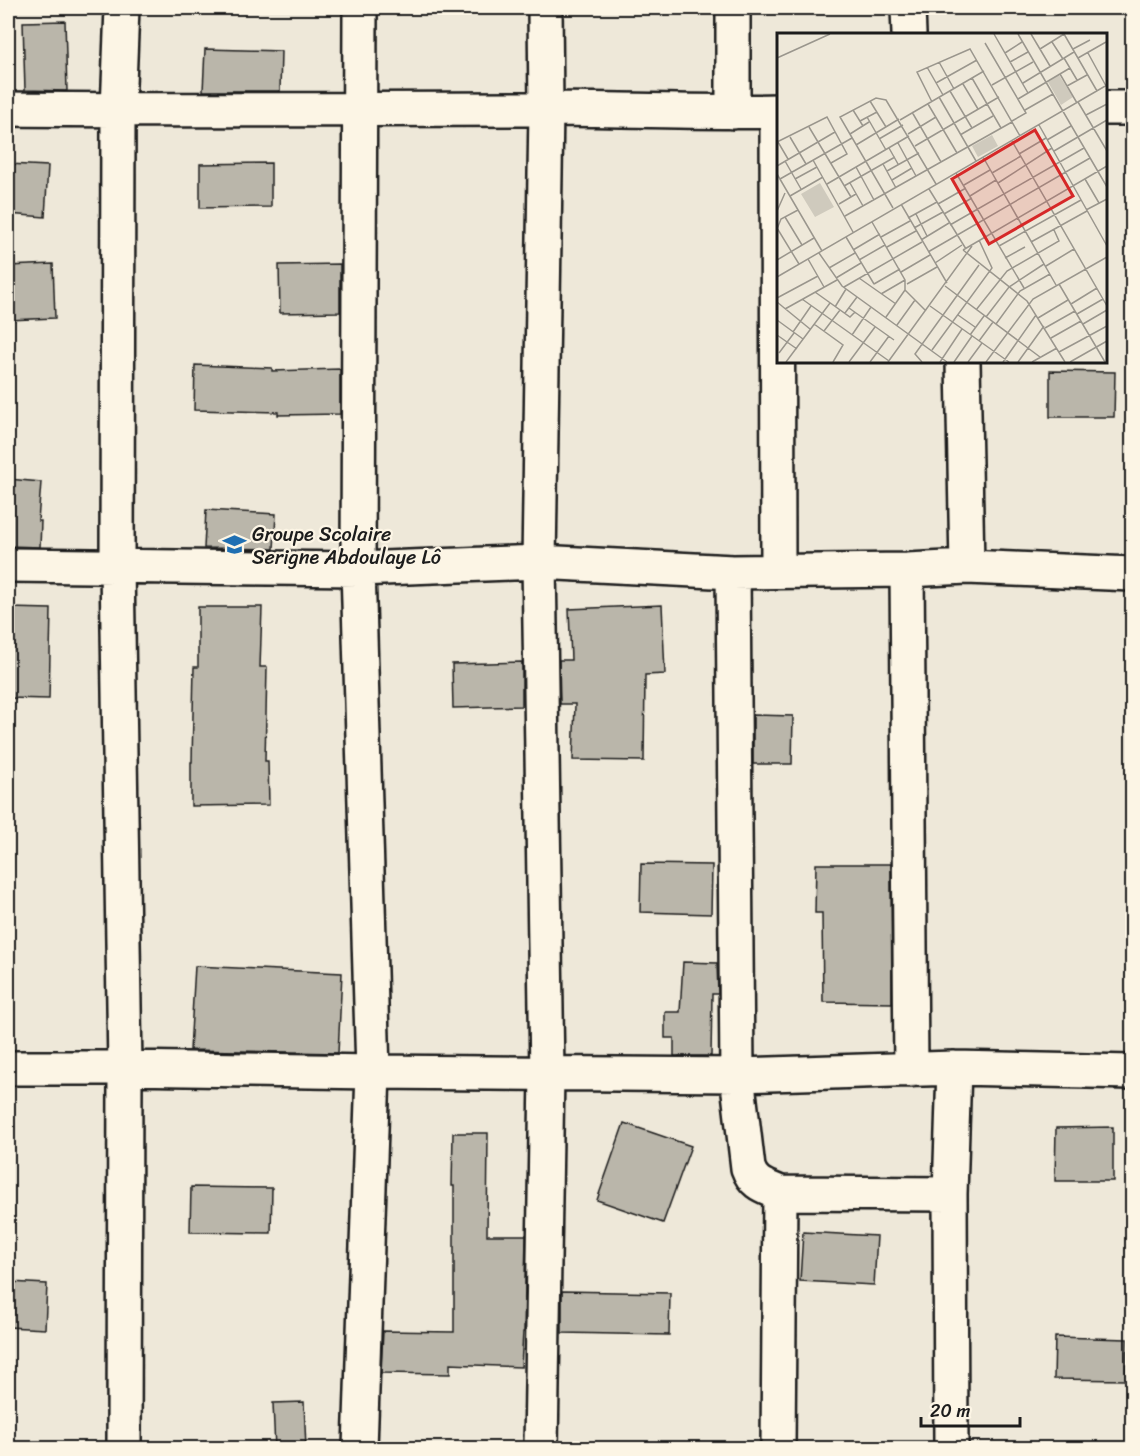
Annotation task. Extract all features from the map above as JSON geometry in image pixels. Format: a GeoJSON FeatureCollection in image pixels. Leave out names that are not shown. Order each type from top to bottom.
{"type":"FeatureCollection","features":[{"type":"Feature","properties":{"kind":"street"},"geometry":{"type":"LineString","coordinates":[[122,8],[118,110],[117,566],[125,1068],[124,1449]]}},
{"type":"Feature","properties":{"kind":"street"},"geometry":{"type":"LineString","coordinates":[[360,8],[358,569],[373,1072],[360,1449]]}},
{"type":"Feature","properties":{"kind":"street"},"geometry":{"type":"LineString","coordinates":[[541,1449],[547,1073],[539,562],[546,109],[545,8]]}},
{"type":"Feature","properties":{"kind":"street"},"geometry":{"type":"LineString","coordinates":[[733,8],[733,112]]}},
{"type":"Feature","properties":{"kind":"street"},"geometry":{"type":"LineString","coordinates":[[908,8],[909,33]]}},
{"type":"Feature","properties":{"kind":"street"},"geometry":{"type":"LineString","coordinates":[[1107,108],[1132,108]]}},
{"type":"Feature","properties":{"kind":"street"},"geometry":{"type":"LineString","coordinates":[[8,109],[777,111]]}},
{"type":"Feature","properties":{"kind":"street"},"geometry":{"type":"LineString","coordinates":[[778,363],[778,571]]}},
{"type":"Feature","properties":{"kind":"street"},"geometry":{"type":"LineString","coordinates":[[963,363],[967,567]]}},
{"type":"Feature","properties":{"kind":"street"},"geometry":{"type":"LineString","coordinates":[[8,565],[358,569],[539,562],[733,572],[967,567],[1132,574]]}},
{"type":"Feature","properties":{"kind":"street"},"geometry":{"type":"LineString","coordinates":[[907,570],[911,1070]]}},
{"type":"Feature","properties":{"kind":"street"},"geometry":{"type":"LineString","coordinates":[[733,572],[737,1075],[751,1177],[758,1184],[780,1193],[950,1194]]}},
{"type":"Feature","properties":{"kind":"street"},"geometry":{"type":"LineString","coordinates":[[8,1068],[737,1075],[954,1068],[1132,1072]]}},
{"type":"Feature","properties":{"kind":"street"},"geometry":{"type":"LineString","coordinates":[[951,1449],[950,1194],[954,1068]]}},
{"type":"Feature","properties":{"kind":"street"},"geometry":{"type":"LineString","coordinates":[[778,1449],[780,1193]]}},
{"type":"Feature","properties":{"kind":"building"},"geometry":{"type":"Polygon","coordinates":[[[65,21],[67,91],[25,90],[23,22],[65,21]]]}},
{"type":"Feature","properties":{"kind":"building"},"geometry":{"type":"Polygon","coordinates":[[[205,49],[281,51],[280,91],[203,91],[205,49]]]}},
{"type":"Feature","properties":{"kind":"building"},"geometry":{"type":"Polygon","coordinates":[[[271,163],[271,207],[200,208],[200,164],[271,163]]]}},
{"type":"Feature","properties":{"kind":"building"},"geometry":{"type":"Polygon","coordinates":[[[8,164],[48,166],[45,217],[8,214],[8,164]]]}},
{"type":"Feature","properties":{"kind":"building"},"geometry":{"type":"Polygon","coordinates":[[[53,264],[55,318],[8,320],[8,266],[53,264]]]}},
{"type":"Feature","properties":{"kind":"building"},"geometry":{"type":"Polygon","coordinates":[[[340,264],[340,312],[280,313],[279,265],[340,264]]]}},
{"type":"Feature","properties":{"kind":"building"},"geometry":{"type":"Polygon","coordinates":[[[195,365],[272,368],[272,371],[340,369],[340,414],[278,415],[278,412],[194,410],[195,365]]]}},
{"type":"Feature","properties":{"kind":"building"},"geometry":{"type":"Polygon","coordinates":[[[1050,371],[1115,372],[1114,417],[1050,417],[1050,371]]]}},
{"type":"Feature","properties":{"kind":"building"},"geometry":{"type":"Polygon","coordinates":[[[8,479],[41,482],[38,521],[41,521],[40,547],[8,546],[8,479]]]}},
{"type":"Feature","properties":{"kind":"building"},"geometry":{"type":"Polygon","coordinates":[[[206,510],[276,514],[274,549],[204,548],[206,510]]]}},
{"type":"Feature","properties":{"kind":"building"},"geometry":{"type":"Polygon","coordinates":[[[662,605],[665,674],[645,675],[644,761],[573,760],[575,704],[560,704],[559,660],[571,660],[569,609],[662,605]]]}},
{"type":"Feature","properties":{"kind":"building"},"geometry":{"type":"Polygon","coordinates":[[[198,607],[262,607],[260,667],[267,667],[265,761],[268,761],[269,805],[191,806],[194,667],[198,667],[198,607]]]}},
{"type":"Feature","properties":{"kind":"building"},"geometry":{"type":"Polygon","coordinates":[[[8,608],[51,609],[49,699],[8,698],[8,608]]]}},
{"type":"Feature","properties":{"kind":"building"},"geometry":{"type":"Polygon","coordinates":[[[522,662],[522,706],[453,708],[452,664],[522,662]]]}},
{"type":"Feature","properties":{"kind":"building"},"geometry":{"type":"Polygon","coordinates":[[[753,715],[793,716],[792,764],[753,764],[753,715]]]}},
{"type":"Feature","properties":{"kind":"building"},"geometry":{"type":"Polygon","coordinates":[[[641,864],[712,865],[711,914],[640,912],[641,864]]]}},
{"type":"Feature","properties":{"kind":"building"},"geometry":{"type":"Polygon","coordinates":[[[816,864],[891,864],[892,1003],[823,1002],[822,913],[815,913],[816,864]]]}},
{"type":"Feature","properties":{"kind":"building"},"geometry":{"type":"Polygon","coordinates":[[[683,962],[717,963],[718,994],[712,994],[711,1056],[674,1056],[674,1038],[665,1038],[665,1012],[680,1012],[683,962]]]}},
{"type":"Feature","properties":{"kind":"building"},"geometry":{"type":"Polygon","coordinates":[[[195,966],[342,973],[338,1053],[190,1050],[195,966]]]}},
{"type":"Feature","properties":{"kind":"building"},"geometry":{"type":"Polygon","coordinates":[[[624,1123],[691,1146],[663,1223],[597,1200],[624,1123]]]}},
{"type":"Feature","properties":{"kind":"building"},"geometry":{"type":"Polygon","coordinates":[[[1113,1127],[1113,1181],[1055,1181],[1056,1128],[1113,1127]]]}},
{"type":"Feature","properties":{"kind":"building"},"geometry":{"type":"Polygon","coordinates":[[[453,1133],[488,1133],[487,1235],[526,1235],[521,1367],[450,1364],[450,1374],[381,1373],[383,1331],[454,1332],[453,1133]]]}},
{"type":"Feature","properties":{"kind":"building"},"geometry":{"type":"Polygon","coordinates":[[[191,1187],[272,1188],[271,1233],[190,1232],[191,1187]]]}},
{"type":"Feature","properties":{"kind":"building"},"geometry":{"type":"Polygon","coordinates":[[[803,1232],[877,1236],[874,1285],[800,1281],[803,1232]]]}},
{"type":"Feature","properties":{"kind":"building"},"geometry":{"type":"Polygon","coordinates":[[[9,1282],[47,1284],[45,1329],[8,1327],[9,1282]]]}},
{"type":"Feature","properties":{"kind":"building"},"geometry":{"type":"Polygon","coordinates":[[[562,1291],[670,1293],[669,1335],[562,1333],[562,1291]]]}},
{"type":"Feature","properties":{"kind":"building"},"geometry":{"type":"Polygon","coordinates":[[[1055,1337],[1127,1339],[1126,1380],[1054,1379],[1055,1337]]]}},
{"type":"Feature","properties":{"kind":"building"},"geometry":{"type":"Polygon","coordinates":[[[304,1402],[306,1449],[275,1449],[273,1403],[304,1402]]]}},
{"type":"Feature","properties":{"kind":"place","name":"Groupe Scolaire Serigne Abdoulaye Lô"},"geometry":{"type":"Point","coordinates":[234,545]}}]}
